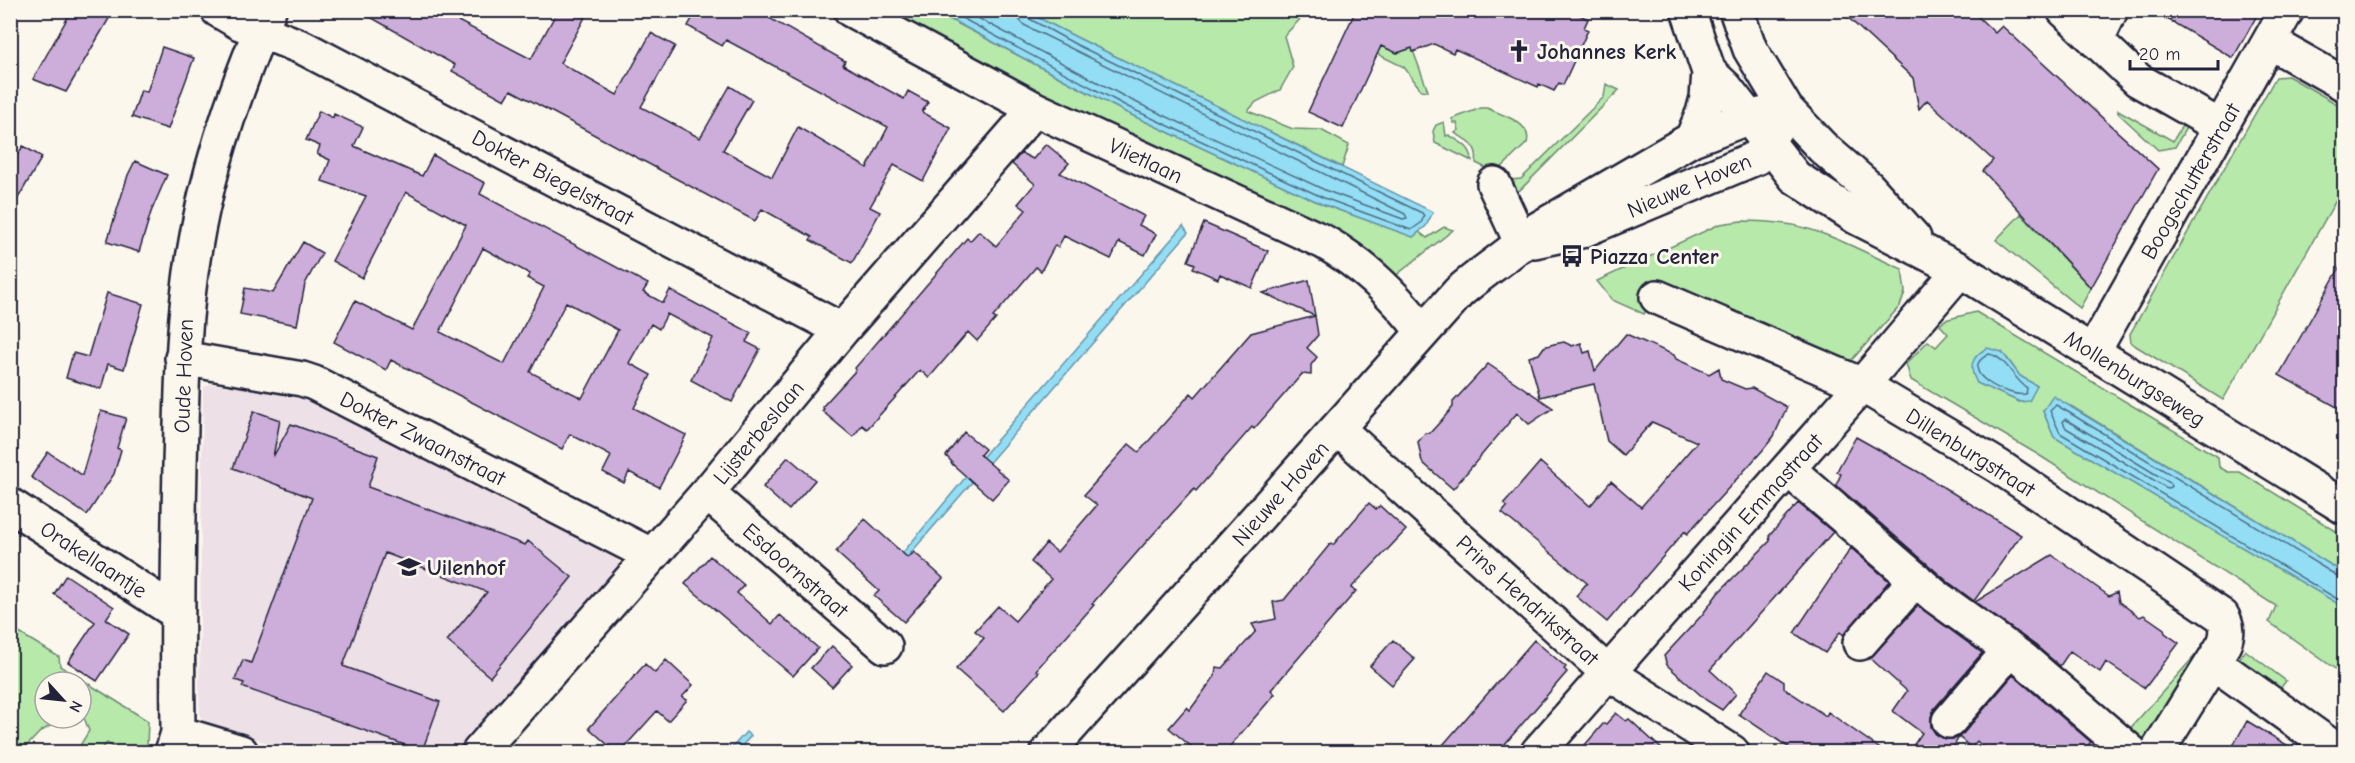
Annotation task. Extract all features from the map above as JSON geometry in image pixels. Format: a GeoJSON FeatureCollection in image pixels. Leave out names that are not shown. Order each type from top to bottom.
{"type":"FeatureCollection","features":[{"type":"Feature","properties":{"kind":"street","name":"Dokter Biegelstraat"},"geometry":{"type":"LineString","coordinates":[[218,10],[240,23],[265,20],[326,58],[842,330]]}},
{"type":"Feature","properties":{"kind":"street","name":"Vlietlaan"},"geometry":{"type":"LineString","coordinates":[[851,10],[1035,110],[1324,242],[1370,274],[1400,303],[1422,331]]}},
{"type":"Feature","properties":{"kind":"street","name":"Mollenburgseweg"},"geometry":{"type":"LineString","coordinates":[[1688,10],[1708,72],[1707,98],[1692,139]]}},
{"type":"Feature","properties":{"kind":"street","name":"Mollenburgseweg"},"geometry":{"type":"LineString","coordinates":[[1737,10],[1750,49],[1786,108],[1822,147],[1868,187],[1926,250]]}},
{"type":"Feature","properties":{"kind":"street"},"geometry":{"type":"LineString","coordinates":[[2064,10],[2138,80],[2220,127]]}},
{"type":"Feature","properties":{"kind":"street"},"geometry":{"type":"LineString","coordinates":[[2096,41],[2111,10]]}},
{"type":"Feature","properties":{"kind":"street","name":"Boogschutterstraat"},"geometry":{"type":"LineString","coordinates":[[2093,352],[2287,10]]}},
{"type":"Feature","properties":{"kind":"street","name":"Oude Hoven"},"geometry":{"type":"LineString","coordinates":[[175,743],[182,358],[189,284],[204,200],[239,87],[265,20]]}},
{"type":"Feature","properties":{"kind":"street"},"geometry":{"type":"LineString","coordinates":[[2270,42],[2344,84]]}},
{"type":"Feature","properties":{"kind":"street","name":"Mollenburgseweg"},"geometry":{"type":"LineString","coordinates":[[1708,72],[1725,87],[1767,144],[1795,177],[1856,217],[1926,250],[1960,270],[2344,507]]}},
{"type":"Feature","properties":{"kind":"street","name":"Nieuwe Hoven"},"geometry":{"type":"LineString","coordinates":[[1048,753],[1459,292],[1538,229],[1692,139],[1747,118],[1786,108]]}},
{"type":"Feature","properties":{"kind":"street","name":"Nieuwe Hoven"},"geometry":{"type":"LineString","coordinates":[[1522,244],[1581,231],[1758,157],[1786,108]]}},
{"type":"Feature","properties":{"kind":"street","name":"Lijsterbeslaan"},"geometry":{"type":"LineString","coordinates":[[479,753],[707,493],[842,330],[1035,110]]}},
{"type":"Feature","properties":{"kind":"street"},"geometry":{"type":"LineString","coordinates":[[1494,184],[1522,244]]}},
{"type":"Feature","properties":{"kind":"street","name":"Koningin Emmastraat"},"geometry":{"type":"LineString","coordinates":[[1538,753],[1862,385],[1960,270]]}},
{"type":"Feature","properties":{"kind":"street","name":"Dillenburgstraat"},"geometry":{"type":"LineString","coordinates":[[1658,297],[1862,385],[1998,466],[2222,616],[2227,623],[2227,634],[2213,662],[2157,753]]}},
{"type":"Feature","properties":{"kind":"street","name":"Dokter Zwaanstraat"},"geometry":{"type":"LineString","coordinates":[[182,358],[314,383],[651,555]]}},
{"type":"Feature","properties":{"kind":"street","name":"Prins Hendrikstraat"},"geometry":{"type":"LineString","coordinates":[[1338,429],[1607,672],[1732,753]]}},
{"type":"Feature","properties":{"kind":"street"},"geometry":{"type":"LineString","coordinates":[[1788,469],[1916,579],[2037,670],[2131,753]]}},
{"type":"Feature","properties":{"kind":"street","name":"Esdoornstraat"},"geometry":{"type":"LineString","coordinates":[[707,493],[885,646]]}},
{"type":"Feature","properties":{"kind":"street","name":"Orakellaantje"},"geometry":{"type":"LineString","coordinates":[[10,505],[177,613]]}},
{"type":"Feature","properties":{"kind":"street"},"geometry":{"type":"LineString","coordinates":[[1860,643],[1916,579]]}},
{"type":"Feature","properties":{"kind":"street"},"geometry":{"type":"LineString","coordinates":[[1949,721],[2010,650]]}},
{"type":"Feature","properties":{"kind":"street"},"geometry":{"type":"LineString","coordinates":[[2213,662],[2339,753]]}},
{"type":"Feature","properties":{"kind":"street"},"geometry":{"type":"LineString","coordinates":[[175,743],[241,753]]}},
{"type":"Feature","properties":{"kind":"shaded area","name":"Uilenhof"},"geometry":{"type":"Polygon","coordinates":[[[210,384],[252,388],[305,399],[320,405],[616,556],[619,563],[617,570],[460,752],[300,752],[210,726],[200,716],[199,694],[203,388],[210,384]]]}},
{"type":"Feature","properties":{"kind":"green space"},"geometry":{"type":"Polygon","coordinates":[[[886,11],[934,11],[1125,112],[1322,204],[1413,237],[1419,232],[1427,238],[1444,227],[1453,230],[1394,277],[1364,248],[1114,131],[999,73],[886,11]]]}},
{"type":"Feature","properties":{"kind":"green space"},"geometry":{"type":"Polygon","coordinates":[[[1025,11],[1308,11],[1284,36],[1293,67],[1280,90],[1256,102],[1248,111],[1293,129],[1321,130],[1349,145],[1342,167],[1080,39],[1025,11]]]}},
{"type":"Feature","properties":{"kind":"green space"},"geometry":{"type":"Polygon","coordinates":[[[1381,46],[1397,53],[1412,48],[1428,91],[1421,90],[1404,67],[1377,54],[1381,46]]]}},
{"type":"Feature","properties":{"kind":"green space"},"geometry":{"type":"Polygon","coordinates":[[[2288,76],[2344,108],[2344,186],[2223,400],[2131,343],[2130,334],[2276,77],[2288,76]]]}},
{"type":"Feature","properties":{"kind":"green space"},"geometry":{"type":"Polygon","coordinates":[[[1606,84],[1619,90],[1520,190],[1507,195],[1510,180],[1521,179],[1604,97],[1606,84]]]}},
{"type":"Feature","properties":{"kind":"green space"},"geometry":{"type":"Polygon","coordinates":[[[1487,108],[1514,120],[1521,125],[1528,136],[1527,143],[1499,170],[1492,171],[1476,163],[1474,148],[1455,133],[1459,130],[1457,123],[1454,123],[1452,119],[1487,108]]]}},
{"type":"Feature","properties":{"kind":"green space"},"geometry":{"type":"Polygon","coordinates":[[[2118,110],[2173,141],[2183,124],[2187,126],[2175,147],[2158,150],[2118,113],[2118,110]]]}},
{"type":"Feature","properties":{"kind":"green space"},"geometry":{"type":"Polygon","coordinates":[[[1444,122],[1446,136],[1449,135],[1465,145],[1472,161],[1435,143],[1433,131],[1436,125],[1444,122]]]}},
{"type":"Feature","properties":{"kind":"green space"},"geometry":{"type":"Polygon","coordinates":[[[2021,214],[2091,288],[2080,308],[1996,240],[2021,214]]]}},
{"type":"Feature","properties":{"kind":"green space"},"geometry":{"type":"Polygon","coordinates":[[[1741,221],[1780,223],[1807,229],[1835,238],[1902,269],[1905,292],[1900,306],[1850,362],[1842,362],[1660,285],[1644,314],[1612,300],[1597,281],[1720,224],[1741,221]]]}},
{"type":"Feature","properties":{"kind":"green space"},"geometry":{"type":"Polygon","coordinates":[[[1976,312],[2218,457],[2219,467],[2228,472],[2240,472],[2344,536],[2344,573],[2071,406],[2043,411],[2054,437],[2337,603],[2344,612],[2344,675],[2269,622],[2276,606],[2037,454],[1911,380],[1906,364],[1928,341],[1936,347],[1948,334],[1940,325],[1945,320],[1976,312]],[[2007,358],[1977,383],[2020,402],[2037,386],[2020,376],[2007,358]]]}},
{"type":"Feature","properties":{"kind":"green space"},"geometry":{"type":"Polygon","coordinates":[[[11,628],[59,657],[60,666],[66,670],[33,670],[33,730],[43,730],[21,752],[11,752],[11,628]]]}},
{"type":"Feature","properties":{"kind":"green space"},"geometry":{"type":"Polygon","coordinates":[[[2201,649],[2205,651],[2145,743],[2125,734],[2201,649]]]}},
{"type":"Feature","properties":{"kind":"green space"},"geometry":{"type":"Polygon","coordinates":[[[2245,650],[2286,681],[2276,694],[2236,664],[2245,650]]]}},
{"type":"Feature","properties":{"kind":"green space"},"geometry":{"type":"Polygon","coordinates":[[[93,687],[148,721],[147,745],[141,752],[122,752],[107,743],[99,752],[76,752],[89,731],[93,730],[93,687]]]}},
{"type":"Feature","properties":{"kind":"water"},"geometry":{"type":"Polygon","coordinates":[[[935,11],[1025,11],[1433,212],[1426,226],[1413,237],[1322,204],[1125,112],[935,11]]]}},
{"type":"Feature","properties":{"kind":"water"},"geometry":{"type":"Polygon","coordinates":[[[1183,226],[1188,233],[890,577],[886,573],[990,448],[1183,226]]]}},
{"type":"Feature","properties":{"kind":"water"},"geometry":{"type":"Polygon","coordinates":[[[1987,348],[2002,352],[2020,376],[2037,386],[2029,401],[2020,402],[1977,383],[1972,367],[1974,359],[1987,348]]]}},
{"type":"Feature","properties":{"kind":"water"},"geometry":{"type":"Polygon","coordinates":[[[2053,396],[2344,573],[2344,612],[2337,603],[2054,437],[2043,411],[2053,396]]]}},
{"type":"Feature","properties":{"kind":"water"},"geometry":{"type":"Polygon","coordinates":[[[746,732],[751,736],[736,752],[728,752],[746,732]]]}},
{"type":"Feature","properties":{"kind":"building"},"geometry":{"type":"Polygon","coordinates":[[[72,10],[114,10],[66,92],[33,79],[72,10]]]}},
{"type":"Feature","properties":{"kind":"building"},"geometry":{"type":"Polygon","coordinates":[[[358,10],[464,10],[458,21],[531,59],[558,10],[589,10],[560,63],[617,95],[651,33],[675,46],[641,107],[700,138],[730,86],[752,100],[723,150],[772,177],[798,127],[867,168],[888,127],[726,40],[722,46],[688,26],[697,10],[755,10],[845,61],[843,65],[904,99],[908,91],[928,102],[922,112],[951,128],[923,181],[894,165],[870,207],[880,212],[852,263],[810,240],[812,237],[762,209],[755,221],[511,90],[505,100],[452,71],[455,65],[358,10]]]}},
{"type":"Feature","properties":{"kind":"building"},"geometry":{"type":"Polygon","coordinates":[[[1356,10],[1570,10],[1588,19],[1584,28],[1588,30],[1563,85],[1559,83],[1554,91],[1539,84],[1538,87],[1455,49],[1453,53],[1434,44],[1413,52],[1412,48],[1397,53],[1381,46],[1343,128],[1308,112],[1356,10]]]}},
{"type":"Feature","properties":{"kind":"building"},"geometry":{"type":"Polygon","coordinates":[[[1840,10],[1971,10],[1995,33],[2002,26],[2158,169],[2091,288],[1983,171],[1993,160],[1927,100],[1919,109],[1913,78],[1840,10]]]}},
{"type":"Feature","properties":{"kind":"building"},"geometry":{"type":"Polygon","coordinates":[[[2152,10],[2260,10],[2233,58],[2152,10]]]}},
{"type":"Feature","properties":{"kind":"building"},"geometry":{"type":"Polygon","coordinates":[[[162,47],[194,58],[168,129],[132,117],[141,90],[147,92],[162,47]]]}},
{"type":"Feature","properties":{"kind":"building"},"geometry":{"type":"Polygon","coordinates":[[[319,111],[333,118],[334,114],[363,127],[354,146],[422,176],[433,155],[485,183],[480,194],[648,284],[643,292],[663,303],[670,290],[751,333],[746,342],[760,349],[732,402],[691,380],[713,338],[667,314],[659,329],[651,324],[629,363],[651,375],[634,408],[686,435],[659,487],[629,472],[624,483],[603,472],[611,456],[570,434],[562,449],[391,360],[386,370],[334,342],[355,301],[412,330],[466,225],[406,192],[362,278],[332,261],[366,196],[322,181],[330,160],[317,154],[320,146],[306,140],[319,111]],[[483,248],[440,332],[504,364],[544,287],[527,278],[530,274],[483,248]],[[566,302],[530,372],[582,398],[618,330],[566,302]]]}},
{"type":"Feature","properties":{"kind":"building"},"geometry":{"type":"Polygon","coordinates":[[[1046,144],[1069,163],[1060,173],[1144,216],[1139,225],[1156,234],[1145,255],[1119,242],[1111,259],[1064,236],[1058,247],[1055,245],[1041,271],[1036,267],[993,317],[996,319],[977,341],[968,332],[929,378],[920,370],[867,429],[862,425],[853,437],[822,411],[824,409],[822,407],[967,238],[970,241],[979,231],[996,246],[1026,210],[1018,204],[1035,184],[1012,164],[1021,153],[1033,159],[1046,144]]]}},
{"type":"Feature","properties":{"kind":"building"},"geometry":{"type":"Polygon","coordinates":[[[23,146],[42,157],[10,212],[10,167],[23,146]]]}},
{"type":"Feature","properties":{"kind":"building"},"geometry":{"type":"Polygon","coordinates":[[[135,161],[167,175],[151,212],[139,252],[107,242],[128,175],[135,161]]]}},
{"type":"Feature","properties":{"kind":"building"},"geometry":{"type":"Polygon","coordinates":[[[1204,223],[1268,251],[1252,288],[1220,274],[1218,279],[1193,268],[1195,264],[1188,261],[1204,223]]]}},
{"type":"Feature","properties":{"kind":"building"},"geometry":{"type":"Polygon","coordinates":[[[303,242],[322,253],[305,284],[297,325],[240,314],[245,288],[273,293],[303,242]]]}},
{"type":"Feature","properties":{"kind":"building"},"geometry":{"type":"Polygon","coordinates":[[[2344,260],[2344,411],[2279,375],[2344,260]]]}},
{"type":"Feature","properties":{"kind":"building"},"geometry":{"type":"Polygon","coordinates":[[[1309,280],[1315,316],[1263,293],[1309,280]]]}},
{"type":"Feature","properties":{"kind":"building"},"geometry":{"type":"Polygon","coordinates":[[[107,293],[143,304],[124,369],[108,364],[101,389],[66,378],[73,353],[88,357],[107,293]]]}},
{"type":"Feature","properties":{"kind":"building"},"geometry":{"type":"Polygon","coordinates":[[[1315,316],[1318,335],[1307,348],[1317,357],[1311,365],[1311,375],[1302,374],[1196,491],[1194,489],[1092,604],[1094,605],[1036,670],[1039,672],[1004,711],[956,669],[984,638],[975,631],[998,606],[1015,621],[1051,579],[1031,562],[1046,543],[1057,552],[1097,505],[1084,495],[1129,444],[1139,452],[1191,393],[1195,397],[1251,333],[1315,316]]]}},
{"type":"Feature","properties":{"kind":"building"},"geometry":{"type":"Polygon","coordinates":[[[1626,334],[1674,355],[1676,359],[1709,374],[1719,368],[1721,379],[1745,389],[1752,388],[1787,407],[1774,436],[1762,451],[1687,534],[1685,531],[1607,622],[1576,596],[1587,583],[1502,513],[1507,507],[1504,504],[1540,462],[1590,506],[1611,481],[1641,507],[1697,442],[1652,422],[1623,455],[1607,441],[1594,384],[1540,397],[1529,357],[1539,354],[1544,347],[1554,344],[1564,342],[1572,346],[1581,343],[1584,353],[1590,351],[1595,371],[1626,334]]]}},
{"type":"Feature","properties":{"kind":"building"},"geometry":{"type":"Polygon","coordinates":[[[1488,364],[1553,408],[1529,424],[1517,413],[1453,489],[1422,462],[1418,442],[1425,433],[1430,433],[1440,422],[1453,407],[1453,402],[1488,364]]]}},
{"type":"Feature","properties":{"kind":"building"},"geometry":{"type":"Polygon","coordinates":[[[101,411],[126,418],[117,448],[121,450],[114,474],[87,515],[31,477],[48,452],[82,475],[101,411]]]}},
{"type":"Feature","properties":{"kind":"building"},"geometry":{"type":"Polygon","coordinates":[[[254,411],[280,420],[273,457],[291,424],[378,456],[368,487],[525,545],[528,541],[572,577],[490,677],[447,641],[487,592],[385,553],[343,666],[440,702],[422,751],[242,687],[244,683],[235,680],[243,660],[251,663],[312,498],[233,468],[254,411]]]}},
{"type":"Feature","properties":{"kind":"building"},"geometry":{"type":"Polygon","coordinates":[[[964,432],[985,449],[980,455],[1009,480],[992,499],[946,456],[964,432]]]}},
{"type":"Feature","properties":{"kind":"building"},"geometry":{"type":"Polygon","coordinates":[[[1856,437],[1922,474],[2021,535],[1974,601],[1947,581],[1836,485],[1841,474],[1837,472],[1839,467],[1856,437]]]}},
{"type":"Feature","properties":{"kind":"building"},"geometry":{"type":"Polygon","coordinates":[[[788,457],[815,480],[789,510],[763,487],[788,457]]]}},
{"type":"Feature","properties":{"kind":"building"},"geometry":{"type":"Polygon","coordinates":[[[1369,503],[1376,509],[1380,506],[1406,530],[1351,588],[1356,591],[1271,690],[1275,694],[1224,753],[1199,753],[1169,728],[1187,707],[1190,710],[1215,676],[1216,667],[1223,668],[1256,631],[1252,624],[1276,619],[1273,602],[1284,600],[1331,543],[1333,545],[1369,503]]]}},
{"type":"Feature","properties":{"kind":"building"},"geometry":{"type":"Polygon","coordinates":[[[1798,503],[1833,532],[1710,670],[1736,694],[1722,710],[1706,700],[1667,665],[1664,656],[1702,615],[1718,593],[1770,541],[1769,536],[1798,503]]]}},
{"type":"Feature","properties":{"kind":"building"},"geometry":{"type":"Polygon","coordinates":[[[865,519],[908,558],[914,552],[943,578],[904,622],[874,596],[879,591],[836,552],[865,519]]]}},
{"type":"Feature","properties":{"kind":"building"},"geometry":{"type":"Polygon","coordinates":[[[1851,548],[1889,581],[1844,635],[1840,632],[1825,653],[1794,633],[1851,548]]]}},
{"type":"Feature","properties":{"kind":"building"},"geometry":{"type":"Polygon","coordinates":[[[2052,555],[2109,596],[2117,592],[2119,602],[2140,617],[2144,615],[2179,643],[2145,688],[2106,662],[2100,672],[2070,651],[2060,666],[1975,602],[2052,555]]]}},
{"type":"Feature","properties":{"kind":"building"},"geometry":{"type":"Polygon","coordinates":[[[710,556],[744,585],[737,593],[772,624],[780,615],[818,648],[793,676],[685,584],[710,556]]]}},
{"type":"Feature","properties":{"kind":"building"},"geometry":{"type":"Polygon","coordinates":[[[66,575],[114,607],[106,619],[129,634],[97,681],[93,678],[93,670],[80,670],[68,662],[95,622],[54,594],[66,575]]]}},
{"type":"Feature","properties":{"kind":"building"},"geometry":{"type":"Polygon","coordinates":[[[1918,606],[1982,653],[1934,709],[1931,727],[1937,736],[1955,739],[1963,734],[2013,675],[2091,742],[2081,753],[1989,753],[1977,741],[1971,748],[1959,737],[1950,753],[1908,753],[1922,733],[1893,711],[1907,691],[1870,658],[1918,606]]]}},
{"type":"Feature","properties":{"kind":"building"},"geometry":{"type":"Polygon","coordinates":[[[1393,640],[1415,659],[1392,685],[1370,666],[1393,640]]]}},
{"type":"Feature","properties":{"kind":"building"},"geometry":{"type":"Polygon","coordinates":[[[1534,640],[1566,667],[1564,669],[1567,672],[1517,730],[1497,753],[1436,753],[1534,640]]]}},
{"type":"Feature","properties":{"kind":"building"},"geometry":{"type":"Polygon","coordinates":[[[832,646],[852,665],[832,687],[811,668],[832,646]]]}},
{"type":"Feature","properties":{"kind":"building"},"geometry":{"type":"Polygon","coordinates":[[[666,660],[693,685],[682,697],[687,700],[668,721],[657,711],[617,753],[589,728],[645,664],[655,673],[666,660]]]}},
{"type":"Feature","properties":{"kind":"building"},"geometry":{"type":"Polygon","coordinates":[[[1768,671],[1784,682],[1784,688],[1826,716],[1828,712],[1886,753],[1797,753],[1739,714],[1768,671]]]}},
{"type":"Feature","properties":{"kind":"building"},"geometry":{"type":"Polygon","coordinates":[[[1616,713],[1626,721],[1629,719],[1666,753],[1578,753],[1603,724],[1606,724],[1616,713]]]}},
{"type":"Feature","properties":{"kind":"building"},"geometry":{"type":"Polygon","coordinates":[[[2247,721],[2300,753],[2229,753],[2247,721]]]}},
{"type":"Feature","properties":{"kind":"place","name":"Johannes Kerk"},"geometry":{"type":"Point","coordinates":[1519,51]}},
{"type":"Feature","properties":{"kind":"place","name":"Piazza Center"},"geometry":{"type":"Point","coordinates":[1572,256]}},
{"type":"Feature","properties":{"kind":"place","name":"Uilenhof"},"geometry":{"type":"Point","coordinates":[409,567]}}]}
